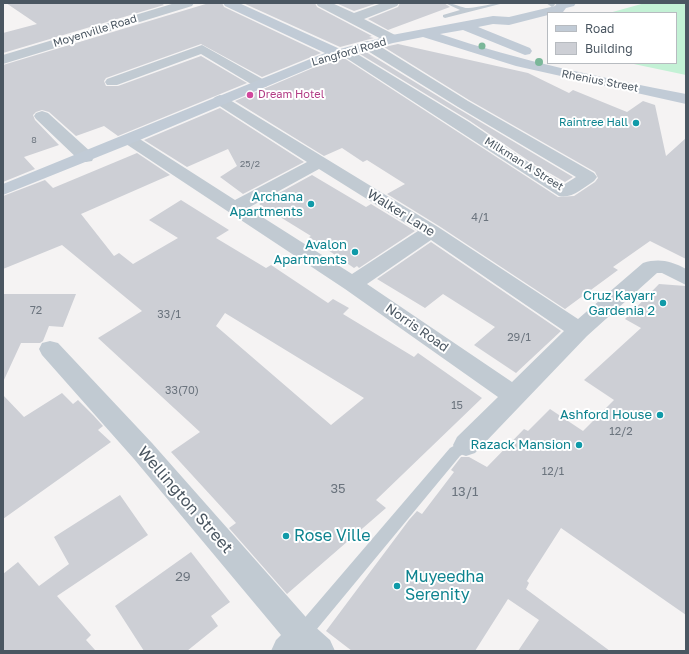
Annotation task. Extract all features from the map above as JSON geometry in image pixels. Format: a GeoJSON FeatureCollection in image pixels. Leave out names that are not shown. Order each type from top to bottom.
{"type":"FeatureCollection","features":[{"type":"Feature","properties":{"kind":"street","name":"Moyenville Road"},"geometry":{"type":"LineString","coordinates":[[3,60],[188,3]]}},
{"type":"Feature","properties":{"kind":"street"},"geometry":{"type":"LineString","coordinates":[[228,3],[340,53]]}},
{"type":"Feature","properties":{"kind":"street"},"geometry":{"type":"LineString","coordinates":[[322,3],[354,18],[392,39]]}},
{"type":"Feature","properties":{"kind":"street"},"geometry":{"type":"LineString","coordinates":[[342,12],[365,3]]}},
{"type":"Feature","properties":{"kind":"street"},"geometry":{"type":"LineString","coordinates":[[354,18],[393,3]]}},
{"type":"Feature","properties":{"kind":"street"},"geometry":{"type":"LineString","coordinates":[[493,20],[501,16],[558,4]]}},
{"type":"Feature","properties":{"kind":"street","name":"Langford Road"},"geometry":{"type":"LineString","coordinates":[[548,12],[559,9],[558,4]]}},
{"type":"Feature","properties":{"kind":"street","name":"Langford Road"},"geometry":{"type":"LineString","coordinates":[[3,190],[129,140],[220,100],[322,58],[392,39],[493,20],[509,21],[547,12]]}},
{"type":"Feature","properties":{"kind":"street"},"geometry":{"type":"LineString","coordinates":[[514,61],[527,51],[518,32],[525,18]]}},
{"type":"Feature","properties":{"kind":"street","name":"Rhenius Street"},"geometry":{"type":"LineString","coordinates":[[463,25],[547,58]]}},
{"type":"Feature","properties":{"kind":"street","name":"Rhenius Street"},"geometry":{"type":"LineString","coordinates":[[424,33],[450,43],[554,72],[686,99]]}},
{"type":"Feature","properties":{"kind":"street","name":"Milkman A Street"},"geometry":{"type":"LineString","coordinates":[[340,53],[463,124],[525,168],[565,192],[588,177],[463,104],[368,45]]}},
{"type":"Feature","properties":{"kind":"street"},"geometry":{"type":"LineString","coordinates":[[112,82],[202,50],[261,84]]}},
{"type":"Feature","properties":{"kind":"street","name":"Rhenius Street"},"geometry":{"type":"LineString","coordinates":[[574,64],[686,87]]}},
{"type":"Feature","properties":{"kind":"street","name":"Walker Lane"},"geometry":{"type":"LineString","coordinates":[[220,100],[431,231],[579,330]]}},
{"type":"Feature","properties":{"kind":"street"},"geometry":{"type":"LineString","coordinates":[[42,116],[86,157]]}},
{"type":"Feature","properties":{"kind":"street","name":"Norris Road"},"geometry":{"type":"LineString","coordinates":[[129,140],[235,207],[352,284],[514,396]]}},
{"type":"Feature","properties":{"kind":"street"},"geometry":{"type":"LineString","coordinates":[[235,207],[320,162]]}},
{"type":"Feature","properties":{"kind":"street"},"geometry":{"type":"LineString","coordinates":[[352,284],[431,231]]}},
{"type":"Feature","properties":{"kind":"street"},"geometry":{"type":"LineString","coordinates":[[466,445],[579,330],[650,268],[656,265],[686,278]]}},
{"type":"Feature","properties":{"kind":"street","name":"Wellington Street"},"geometry":{"type":"LineString","coordinates":[[50,349],[143,451],[303,646]]}},
{"type":"Feature","properties":{"kind":"lane"},"geometry":{"type":"LineString","coordinates":[[448,3],[467,11]]}},
{"type":"Feature","properties":{"kind":"lane"},"geometry":{"type":"LineString","coordinates":[[445,16],[501,3]]}},
{"type":"Feature","properties":{"kind":"lane"},"geometry":{"type":"LineString","coordinates":[[303,646],[455,452],[466,445]]}},
{"type":"Feature","properties":{"kind":"green space"},"geometry":{"type":"Polygon","coordinates":[[[645,3],[686,3],[686,75],[634,64],[677,64],[677,12],[613,12],[645,3]]]}},
{"type":"Feature","properties":{"kind":"building"},"geometry":{"type":"Polygon","coordinates":[[[6,3],[161,3],[164,5],[3,53],[3,33],[37,24],[6,3]]]}},
{"type":"Feature","properties":{"kind":"building"},"geometry":{"type":"Polygon","coordinates":[[[209,3],[222,3],[224,7],[321,53],[262,77],[201,44],[106,78],[104,81],[106,86],[118,86],[201,56],[247,83],[118,136],[104,126],[76,136],[49,112],[42,110],[36,112],[33,115],[35,120],[59,145],[24,157],[35,169],[3,182],[3,65],[209,3]]]}},
{"type":"Feature","properties":{"kind":"building"},"geometry":{"type":"Polygon","coordinates":[[[243,3],[315,3],[317,7],[372,36],[369,37],[374,38],[340,47],[243,3]]]}},
{"type":"Feature","properties":{"kind":"building"},"geometry":{"type":"Polygon","coordinates":[[[336,3],[378,3],[354,11],[336,3]]]}},
{"type":"Feature","properties":{"kind":"building"},"geometry":{"type":"Polygon","coordinates":[[[400,3],[444,3],[450,7],[388,30],[368,19],[398,7],[400,3]]]}},
{"type":"Feature","properties":{"kind":"building"},"geometry":{"type":"Polygon","coordinates":[[[398,44],[528,73],[569,93],[573,90],[627,112],[643,101],[655,105],[666,156],[686,138],[686,259],[650,241],[613,267],[618,270],[565,309],[439,226],[387,194],[405,184],[367,160],[363,162],[342,148],[324,156],[235,101],[327,62],[344,58],[558,197],[574,196],[595,182],[598,178],[595,172],[469,100],[384,47],[398,44]]]}},
{"type":"Feature","properties":{"kind":"building"},"geometry":{"type":"Polygon","coordinates":[[[366,52],[573,177],[565,182],[532,163],[470,121],[360,54],[366,52]]]}},
{"type":"Feature","properties":{"kind":"building"},"geometry":{"type":"Polygon","coordinates":[[[220,108],[304,162],[243,194],[220,177],[237,166],[228,149],[187,167],[144,140],[220,108]]]}},
{"type":"Feature","properties":{"kind":"building"},"geometry":{"type":"Polygon","coordinates":[[[137,153],[170,175],[81,214],[114,256],[119,253],[133,264],[178,238],[149,220],[181,200],[229,230],[216,238],[266,268],[271,265],[328,303],[333,299],[349,308],[343,314],[414,357],[418,353],[482,398],[376,500],[386,508],[287,594],[229,528],[236,523],[171,452],[200,432],[98,338],[142,311],[62,245],[3,269],[3,196],[45,180],[53,188],[137,153]],[[225,313],[216,326],[331,425],[364,398],[225,313]]]}},
{"type":"Feature","properties":{"kind":"building"},"geometry":{"type":"Polygon","coordinates":[[[312,175],[366,207],[371,204],[415,231],[359,268],[357,266],[354,268],[309,237],[311,236],[259,204],[312,175]]]}},
{"type":"Feature","properties":{"kind":"building"},"geometry":{"type":"Polygon","coordinates":[[[431,242],[561,331],[516,373],[474,345],[495,327],[443,294],[425,308],[377,279],[431,242]]]}},
{"type":"Feature","properties":{"kind":"building"},"geometry":{"type":"Polygon","coordinates":[[[659,284],[686,286],[686,615],[561,528],[527,581],[529,583],[526,589],[610,651],[518,651],[539,620],[508,599],[475,651],[352,651],[326,631],[409,520],[417,511],[422,514],[454,472],[451,470],[461,457],[469,457],[487,467],[524,429],[528,431],[550,409],[583,431],[614,400],[584,380],[641,328],[625,319],[659,284]]]}},
{"type":"Feature","properties":{"kind":"building"},"geometry":{"type":"Polygon","coordinates":[[[3,294],[76,294],[63,327],[49,326],[43,341],[40,343],[21,343],[3,382],[3,294]]]}},
{"type":"Feature","properties":{"kind":"building"},"geometry":{"type":"Polygon","coordinates":[[[62,393],[73,404],[78,400],[93,415],[103,426],[98,430],[111,442],[3,519],[3,395],[24,417],[62,393]]]}},
{"type":"Feature","properties":{"kind":"building"},"geometry":{"type":"Polygon","coordinates":[[[120,495],[148,535],[57,596],[91,635],[86,640],[96,651],[3,651],[3,574],[18,562],[39,586],[69,564],[54,537],[120,495]]]}},
{"type":"Feature","properties":{"kind":"building"},"geometry":{"type":"Polygon","coordinates":[[[191,552],[230,602],[211,616],[218,626],[187,651],[144,651],[115,606],[191,552]]]}},
{"type":"Feature","properties":{"kind":"place","name":"Dream Hotel"},"geometry":{"type":"Point","coordinates":[250,95]}},
{"type":"Feature","properties":{"kind":"place","name":"Raintree Hall"},"geometry":{"type":"Point","coordinates":[636,123]}},
{"type":"Feature","properties":{"kind":"place","name":"Archana Apartments"},"geometry":{"type":"Point","coordinates":[311,204]}},
{"type":"Feature","properties":{"kind":"place","name":"Avalon Apartments"},"geometry":{"type":"Point","coordinates":[355,252]}},
{"type":"Feature","properties":{"kind":"place","name":"Cruz Kayarr Gardenia 2"},"geometry":{"type":"Point","coordinates":[663,303]}},
{"type":"Feature","properties":{"kind":"place","name":"Ashford House"},"geometry":{"type":"Point","coordinates":[660,415]}},
{"type":"Feature","properties":{"kind":"place","name":"Razack Mansion"},"geometry":{"type":"Point","coordinates":[579,445]}},
{"type":"Feature","properties":{"kind":"place","name":"Rose Ville"},"geometry":{"type":"Point","coordinates":[286,536]}},
{"type":"Feature","properties":{"kind":"place","name":"Muyeedha Serenity"},"geometry":{"type":"Point","coordinates":[397,586]}}]}
